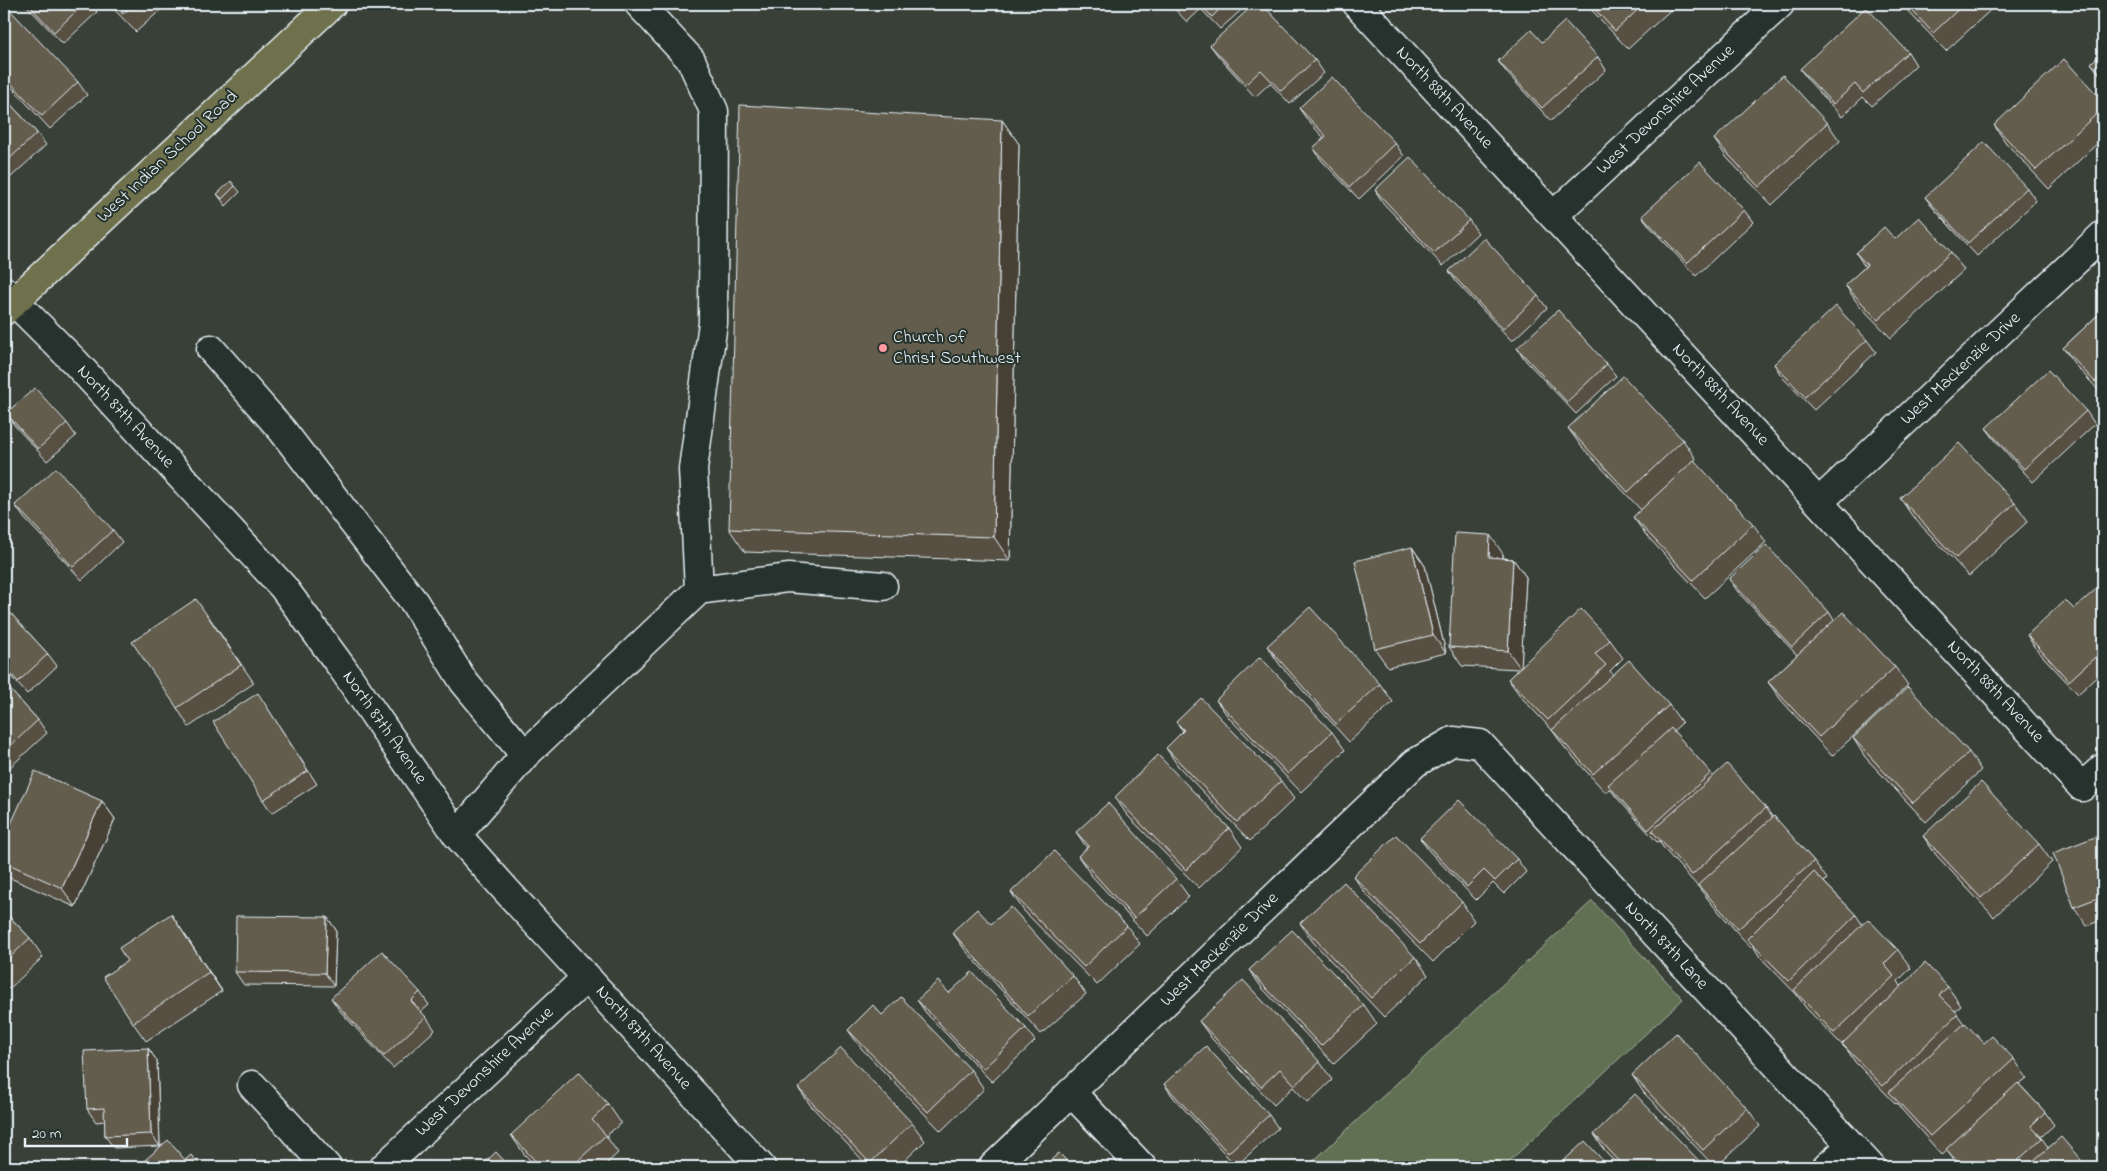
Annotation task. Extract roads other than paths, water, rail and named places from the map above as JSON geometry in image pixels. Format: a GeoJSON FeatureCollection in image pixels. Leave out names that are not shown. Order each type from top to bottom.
{"type":"FeatureCollection","features":[{"type":"Feature","properties":{"kind":"main road","name":"West Indian School Road"},"geometry":{"type":"LineString","coordinates":[[7,301],[332,4]]}},
{"type":"Feature","properties":{"kind":"street"},"geometry":{"type":"LineString","coordinates":[[640,4],[691,60],[714,111],[713,323],[692,469],[699,590]]}},
{"type":"Feature","properties":{"kind":"street","name":"North 88th Avenue"},"geometry":{"type":"LineString","coordinates":[[1357,4],[2082,787],[2103,768]]}},
{"type":"Feature","properties":{"kind":"street","name":"West Devonshire Avenue"},"geometry":{"type":"LineString","coordinates":[[1553,216],[1780,4]]}},
{"type":"Feature","properties":{"kind":"street","name":"West Mackenzie Drive"},"geometry":{"type":"LineString","coordinates":[[1819,502],[2103,235]]}},
{"type":"Feature","properties":{"kind":"street","name":"North 87th Avenue"},"geometry":{"type":"LineString","coordinates":[[7,301],[75,362],[283,587],[349,677],[457,834],[505,889],[761,1167]]}},
{"type":"Feature","properties":{"kind":"street"},"geometry":{"type":"LineString","coordinates":[[211,349],[282,430],[414,602],[464,682],[525,755]]}},
{"type":"Feature","properties":{"kind":"street"},"geometry":{"type":"LineString","coordinates":[[457,834],[525,755],[699,590],[788,578],[883,586]]}},
{"type":"Feature","properties":{"kind":"street","name":"West Mackenzie Drive"},"geometry":{"type":"LineString","coordinates":[[993,1167],[1415,764],[1453,741]]}},
{"type":"Feature","properties":{"kind":"street","name":"North 87th Lane"},"geometry":{"type":"LineString","coordinates":[[1453,741],[1480,744],[1871,1167]]}},
{"type":"Feature","properties":{"kind":"street","name":"West Devonshire Avenue"},"geometry":{"type":"LineString","coordinates":[[384,1167],[587,977]]}},
{"type":"Feature","properties":{"kind":"street"},"geometry":{"type":"LineString","coordinates":[[252,1085],[327,1167]]}},
{"type":"Feature","properties":{"kind":"street"},"geometry":{"type":"LineString","coordinates":[[1071,1092],[1142,1167]]}},
{"type":"Feature","properties":{"kind":"street"},"geometry":{"type":"LineString","coordinates":[[1828,1167],[1851,1146]]}},
{"type":"Feature","properties":{"kind":"place","name":"Church of Christ Southwest"},"geometry":{"type":"Point","coordinates":[883,348]}}]}
